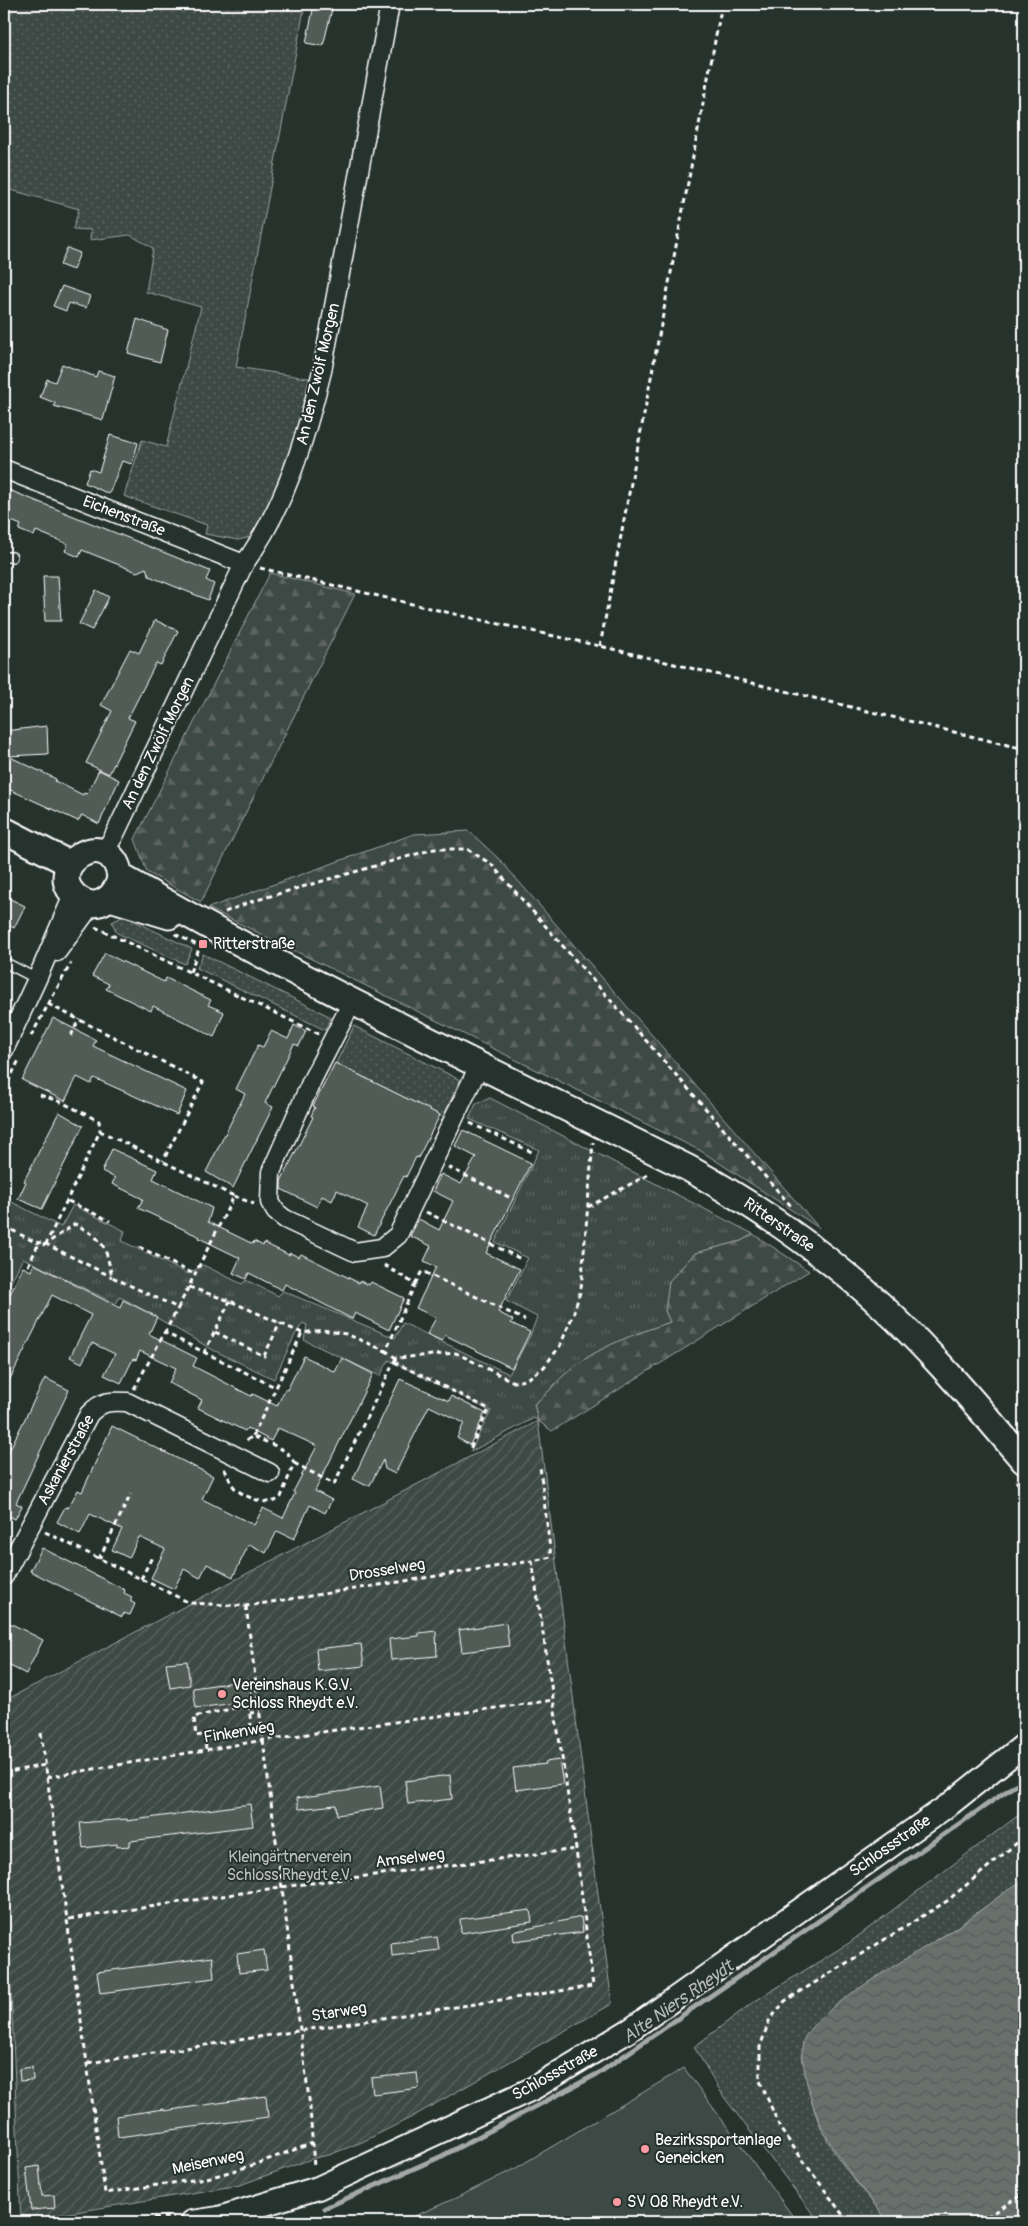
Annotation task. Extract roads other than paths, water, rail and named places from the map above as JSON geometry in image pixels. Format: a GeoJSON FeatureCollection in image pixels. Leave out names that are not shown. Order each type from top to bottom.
{"type":"FeatureCollection","features":[{"type":"Feature","properties":{"kind":"main road"},"geometry":{"type":"LineString","coordinates":[[4,830],[70,864]]}},
{"type":"Feature","properties":{"kind":"main road"},"geometry":{"type":"LineString","coordinates":[[99,899],[68,885],[67,874],[70,864],[76,856],[94,850],[104,852]]}},
{"type":"Feature","properties":{"kind":"main road","name":"Ritterstraße"},"geometry":{"type":"LineString","coordinates":[[104,852],[115,862],[99,899],[352,1002],[688,1168],[725,1188],[791,1232],[852,1280],[893,1317],[965,1392],[1018,1468]]}},
{"type":"Feature","properties":{"kind":"street","name":"An den Zwölf Morgen"},"geometry":{"type":"LineString","coordinates":[[104,852],[114,836],[244,564],[258,546],[289,484],[307,430],[322,370],[389,7]]}},
{"type":"Feature","properties":{"kind":"street","name":"Eichenstraße"},"geometry":{"type":"LineString","coordinates":[[4,469],[244,564]]}},
{"type":"Feature","properties":{"kind":"street"},"geometry":{"type":"LineString","coordinates":[[4,1050],[37,979],[99,899]]}},
{"type":"Feature","properties":{"kind":"street"},"geometry":{"type":"LineString","coordinates":[[352,1002],[313,1078],[271,1172],[270,1202],[276,1212],[285,1219],[355,1252],[382,1248],[391,1242],[402,1227],[480,1064]]}},
{"type":"Feature","properties":{"kind":"street","name":"Askanierstraße"},"geometry":{"type":"LineString","coordinates":[[4,1576],[89,1414],[99,1405],[112,1401],[128,1402],[270,1473]]}},
{"type":"Feature","properties":{"kind":"street","name":"Schlossstraße"},"geometry":{"type":"LineString","coordinates":[[188,2219],[218,2218],[318,2188],[532,2089],[630,2030],[950,1804],[1024,1745]]}},
{"type":"Feature","properties":{"kind":"lane"},"geometry":{"type":"LineString","coordinates":[[4,962],[37,979]]}},
{"type":"Feature","properties":{"kind":"water"},"geometry":{"type":"Polygon","coordinates":[[[1024,1879],[1024,2222],[889,2222],[848,2171],[836,2153],[817,2116],[803,2064],[802,2051],[804,2039],[813,2025],[829,2010],[873,1979],[956,1928],[1024,1879]]]}},
{"type":"Feature","properties":{"kind":"waterway","name":"Alte Niers Rheydt"},"geometry":{"type":"LineString","coordinates":[[325,2208],[442,2156],[599,2073],[1024,1779]]}},
{"type":"Feature","properties":{"kind":"place","name":"Ritterstraße"},"geometry":{"type":"Point","coordinates":[203,944]}},
{"type":"Feature","properties":{"kind":"place","name":"Vereinshaus K.G.V. Schloss Rheydt e.V."},"geometry":{"type":"Point","coordinates":[222,1694]}},
{"type":"Feature","properties":{"kind":"place","name":"Bezirkssportanlage Geneicken"},"geometry":{"type":"Point","coordinates":[645,2149]}},
{"type":"Feature","properties":{"kind":"place","name":"SV 08 Rheydt e.V."},"geometry":{"type":"Point","coordinates":[617,2202]}},
{"type":"Feature","properties":{"kind":"park label","name":"Kleingärtnerverein Schloss Rheydt e.V."},"geometry":{"type":"Point","coordinates":[290,1866]}}]}
